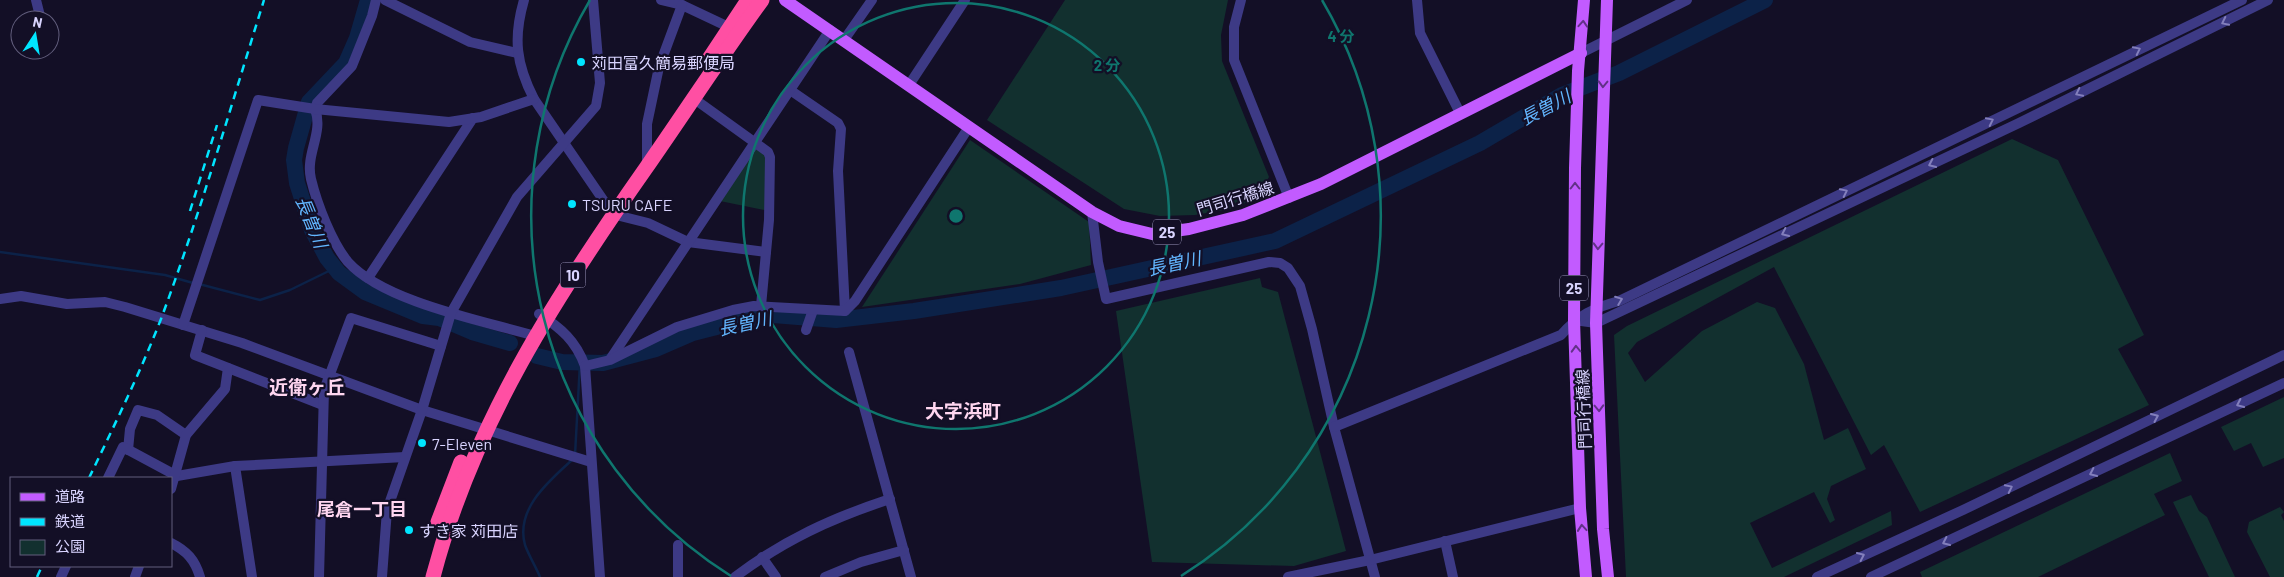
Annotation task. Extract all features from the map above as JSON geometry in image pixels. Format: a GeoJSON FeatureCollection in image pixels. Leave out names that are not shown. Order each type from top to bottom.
{"type":"FeatureCollection","features":[{"type":"Feature","properties":{"kind":"highway","name":"10"},"geometry":{"type":"LineString","coordinates":[[611,209],[647,167],[693,98],[735,30],[748,0]]}},
{"type":"Feature","properties":{"kind":"highway","name":"10"},"geometry":{"type":"LineString","coordinates":[[434,577],[445,534],[462,484],[482,428],[508,366],[531,335],[647,151],[735,30],[762,0]]}},
{"type":"Feature","properties":{"kind":"highway","name":"10"},"geometry":{"type":"LineString","coordinates":[[425,577],[437,526],[452,483],[482,428]]}},
{"type":"Feature","properties":{"kind":"main road","name":"門司行橋線"},"geometry":{"type":"LineString","coordinates":[[784,0],[1092,212],[1127,228],[1152,234],[1217,223],[1289,198],[1372,159],[1581,53]]}},
{"type":"Feature","properties":{"kind":"main road","name":"門司行橋線"},"geometry":{"type":"LineString","coordinates":[[1584,0],[1578,71],[1574,168],[1574,320],[1580,508],[1586,577]]}},
{"type":"Feature","properties":{"kind":"main road","name":"門司行橋線"},"geometry":{"type":"LineString","coordinates":[[1607,0],[1604,40],[1596,323],[1603,529],[1608,577]]}},
{"type":"Feature","properties":{"kind":"street"},"geometry":{"type":"LineString","coordinates":[[376,0],[372,16],[352,66],[317,102],[314,109],[319,121],[309,166],[311,180],[328,229],[342,255],[350,264],[386,289],[451,313],[531,335]]}},
{"type":"Feature","properties":{"kind":"street"},"geometry":{"type":"LineString","coordinates":[[384,0],[470,42],[517,54]]}},
{"type":"Feature","properties":{"kind":"street"},"geometry":{"type":"LineString","coordinates":[[524,0],[519,16],[517,54],[525,82],[534,99],[611,209],[620,216],[648,223],[688,242],[766,252]]}},
{"type":"Feature","properties":{"kind":"street"},"geometry":{"type":"LineString","coordinates":[[382,577],[387,510],[422,410],[451,313],[517,197],[596,106],[600,83],[592,0]]}},
{"type":"Feature","properties":{"kind":"street"},"geometry":{"type":"LineString","coordinates":[[661,0],[682,5],[735,30]]}},
{"type":"Feature","properties":{"kind":"street"},"geometry":{"type":"LineString","coordinates":[[844,40],[872,0]]}},
{"type":"Feature","properties":{"kind":"street"},"geometry":{"type":"LineString","coordinates":[[909,85],[964,0]]}},
{"type":"Feature","properties":{"kind":"street"},"geometry":{"type":"LineString","coordinates":[[1241,0],[1234,27],[1234,60],[1289,198]]}},
{"type":"Feature","properties":{"kind":"street"},"geometry":{"type":"LineString","coordinates":[[1417,0],[1420,33],[1460,113]]}},
{"type":"Feature","properties":{"kind":"street"},"geometry":{"type":"LineString","coordinates":[[1581,53],[1687,0]]}},
{"type":"Feature","properties":{"kind":"street"},"geometry":{"type":"LineString","coordinates":[[1334,427],[1561,335],[1574,320],[1596,307],[1619,300],[2242,0]]}},
{"type":"Feature","properties":{"kind":"street"},"geometry":{"type":"LineString","coordinates":[[1574,320],[1596,323],[2018,123],[2268,0]]}},
{"type":"Feature","properties":{"kind":"street"},"geometry":{"type":"LineString","coordinates":[[647,167],[647,124],[659,67],[682,5]]}},
{"type":"Feature","properties":{"kind":"street"},"geometry":{"type":"LineString","coordinates":[[610,360],[830,30]]}},
{"type":"Feature","properties":{"kind":"street"},"geometry":{"type":"LineString","coordinates":[[790,90],[838,123],[841,129],[838,171],[845,311]]}},
{"type":"Feature","properties":{"kind":"street"},"geometry":{"type":"LineString","coordinates":[[693,98],[754,144],[768,152],[770,157],[766,252],[761,306]]}},
{"type":"Feature","properties":{"kind":"street"},"geometry":{"type":"LineString","coordinates":[[182,325],[258,100],[314,109],[448,122],[473,118],[534,99]]}},
{"type":"Feature","properties":{"kind":"street"},"geometry":{"type":"LineString","coordinates":[[368,278],[473,118]]}},
{"type":"Feature","properties":{"kind":"street"},"geometry":{"type":"LineString","coordinates":[[585,366],[610,360],[676,327],[733,310],[761,306],[812,313],[845,311],[856,301],[969,127]]}},
{"type":"Feature","properties":{"kind":"street"},"geometry":{"type":"LineString","coordinates":[[1092,212],[1098,262],[1106,299],[1269,262],[1280,263],[1288,268],[1300,286],[1312,328],[1334,427],[1375,577]]}},
{"type":"Feature","properties":{"kind":"street"},"geometry":{"type":"LineString","coordinates":[[0,299],[21,296],[67,304],[105,302],[202,330],[330,374],[422,410],[591,462]]}},
{"type":"Feature","properties":{"kind":"street"},"geometry":{"type":"LineString","coordinates":[[806,330],[812,313]]}},
{"type":"Feature","properties":{"kind":"street"},"geometry":{"type":"LineString","coordinates":[[542,316],[558,326],[579,348],[585,366],[588,382],[591,462],[600,577]]}},
{"type":"Feature","properties":{"kind":"street"},"geometry":{"type":"LineString","coordinates":[[319,577],[324,390],[351,318],[442,346]]}},
{"type":"Feature","properties":{"kind":"street"},"geometry":{"type":"LineString","coordinates":[[202,330],[195,355],[323,405]]}},
{"type":"Feature","properties":{"kind":"street"},"geometry":{"type":"LineString","coordinates":[[849,352],[912,577]]}},
{"type":"Feature","properties":{"kind":"street"},"geometry":{"type":"LineString","coordinates":[[1817,577],[1972,505],[2284,355]]}},
{"type":"Feature","properties":{"kind":"street"},"geometry":{"type":"LineString","coordinates":[[172,487],[177,476],[186,435],[225,389],[228,368]]}},
{"type":"Feature","properties":{"kind":"street"},"geometry":{"type":"LineString","coordinates":[[1871,577],[2284,383]]}},
{"type":"Feature","properties":{"kind":"street"},"geometry":{"type":"LineString","coordinates":[[128,450],[130,429],[138,410],[157,416],[186,435]]}},
{"type":"Feature","properties":{"kind":"street"},"geometry":{"type":"LineString","coordinates":[[108,477],[122,447],[177,476],[235,466],[405,457]]}},
{"type":"Feature","properties":{"kind":"street"},"geometry":{"type":"LineString","coordinates":[[235,466],[252,577]]}},
{"type":"Feature","properties":{"kind":"street"},"geometry":{"type":"LineString","coordinates":[[735,577],[762,557],[821,524],[890,499]]}},
{"type":"Feature","properties":{"kind":"street"},"geometry":{"type":"LineString","coordinates":[[1288,577],[1370,560],[1580,508]]}},
{"type":"Feature","properties":{"kind":"street"},"geometry":{"type":"LineString","coordinates":[[1445,541],[1453,577]]}},
{"type":"Feature","properties":{"kind":"street"},"geometry":{"type":"LineString","coordinates":[[172,544],[187,553],[193,560],[200,577]]}},
{"type":"Feature","properties":{"kind":"street"},"geometry":{"type":"LineString","coordinates":[[678,545],[678,577]]}},
{"type":"Feature","properties":{"kind":"street"},"geometry":{"type":"LineString","coordinates":[[826,577],[861,562],[904,550]]}},
{"type":"Feature","properties":{"kind":"street"},"geometry":{"type":"LineString","coordinates":[[762,557],[776,577]]}},
{"type":"Feature","properties":{"kind":"green space"},"geometry":{"type":"Polygon","coordinates":[[[1065,0],[1228,0],[1221,35],[1222,61],[1269,177],[1256,199],[1229,209],[1195,215],[1160,216],[1124,209],[987,120],[1065,0]]]}},
{"type":"Feature","properties":{"kind":"green space"},"geometry":{"type":"Polygon","coordinates":[[[2012,139],[2058,160],[2144,335],[2118,349],[2149,405],[1920,512],[1884,445],[1871,455],[1774,267],[1637,342],[1628,353],[1645,382],[1702,331],[1757,302],[1775,308],[1804,364],[1824,440],[1848,428],[1866,469],[1831,486],[1827,499],[1835,520],[1830,523],[1814,492],[1750,523],[1772,568],[1891,511],[1892,525],[1784,577],[1626,577],[1614,335],[1627,326],[2012,139]]]}},
{"type":"Feature","properties":{"kind":"green space"},"geometry":{"type":"Polygon","coordinates":[[[970,140],[1089,222],[1091,265],[1020,284],[862,307],[970,140]]]}},
{"type":"Feature","properties":{"kind":"green space"},"geometry":{"type":"Polygon","coordinates":[[[754,144],[768,152],[769,211],[715,200],[754,144]]]}},
{"type":"Feature","properties":{"kind":"green space"},"geometry":{"type":"Polygon","coordinates":[[[1260,278],[1262,287],[1278,292],[1346,551],[1294,566],[1152,562],[1116,311],[1260,278]]]}},
{"type":"Feature","properties":{"kind":"green space"},"geometry":{"type":"Polygon","coordinates":[[[2284,397],[2284,458],[2263,467],[2251,443],[2234,451],[2221,427],[2284,397]]]}},
{"type":"Feature","properties":{"kind":"green space"},"geometry":{"type":"Polygon","coordinates":[[[2170,453],[2182,481],[2154,494],[2165,515],[2038,577],[1922,577],[1920,572],[2170,453]]]}},
{"type":"Feature","properties":{"kind":"green space"},"geometry":{"type":"Polygon","coordinates":[[[2191,495],[2199,511],[2207,517],[2235,577],[2209,577],[2173,502],[2191,495]]]}},
{"type":"Feature","properties":{"kind":"green space"},"geometry":{"type":"Polygon","coordinates":[[[2280,507],[2284,512],[2281,515],[2284,521],[2284,577],[2270,577],[2247,532],[2249,522],[2280,507]]]}},
{"type":"Feature","properties":{"kind":"waterway","name":"長曽川"},"geometry":{"type":"LineString","coordinates":[[368,0],[357,38],[346,63],[309,102],[296,148],[294,160],[297,183],[312,230],[327,258],[339,273],[365,292],[423,316],[439,318],[472,332],[510,343]]}},
{"type":"Feature","properties":{"kind":"waterway","name":"長曽川"},"geometry":{"type":"LineString","coordinates":[[537,356],[562,362],[603,363],[656,349],[693,333],[744,320],[773,315],[836,320],[914,311],[1061,288],[1275,241],[1480,143],[1562,95],[1619,73],[1765,0]]}},
{"type":"Feature","properties":{"kind":"waterway"},"geometry":{"type":"LineString","coordinates":[[0,252],[165,275],[193,283]]}},
{"type":"Feature","properties":{"kind":"waterway"},"geometry":{"type":"LineString","coordinates":[[199,284],[260,300],[290,290],[335,268]]}},
{"type":"Feature","properties":{"kind":"waterway"},"geometry":{"type":"LineString","coordinates":[[575,455],[580,363]]}},
{"type":"Feature","properties":{"kind":"waterway"},"geometry":{"type":"LineString","coordinates":[[540,577],[525,545],[523,532],[525,519],[536,497],[572,460]]}},
{"type":"Feature","properties":{"kind":"railway"},"geometry":{"type":"LineString","coordinates":[[89,477],[136,379],[161,319],[202,200],[264,0]]}},
{"type":"Feature","properties":{"kind":"railway"},"geometry":{"type":"LineString","coordinates":[[190,211],[217,125]]}},
{"type":"Feature","properties":{"kind":"railway"},"geometry":{"type":"LineString","coordinates":[[37,577],[42,567]]}},
{"type":"Feature","properties":{"kind":"place","name":"苅田富久簡易郵便局"},"geometry":{"type":"Point","coordinates":[581,62]}},
{"type":"Feature","properties":{"kind":"place","name":"TSURU CAFE"},"geometry":{"type":"Point","coordinates":[572,204]}},
{"type":"Feature","properties":{"kind":"place","name":"7-Eleven"},"geometry":{"type":"Point","coordinates":[422,443]}},
{"type":"Feature","properties":{"kind":"place","name":"すき家 苅田店"},"geometry":{"type":"Point","coordinates":[409,530]}},
{"type":"Feature","properties":{"kind":"district","name":"近衛ヶ丘"},"geometry":{"type":"Point","coordinates":[307,386]}},
{"type":"Feature","properties":{"kind":"district","name":"大字浜町"},"geometry":{"type":"Point","coordinates":[963,410]}},
{"type":"Feature","properties":{"kind":"district","name":"尾倉一丁目"},"geometry":{"type":"Point","coordinates":[362,509]}}]}
